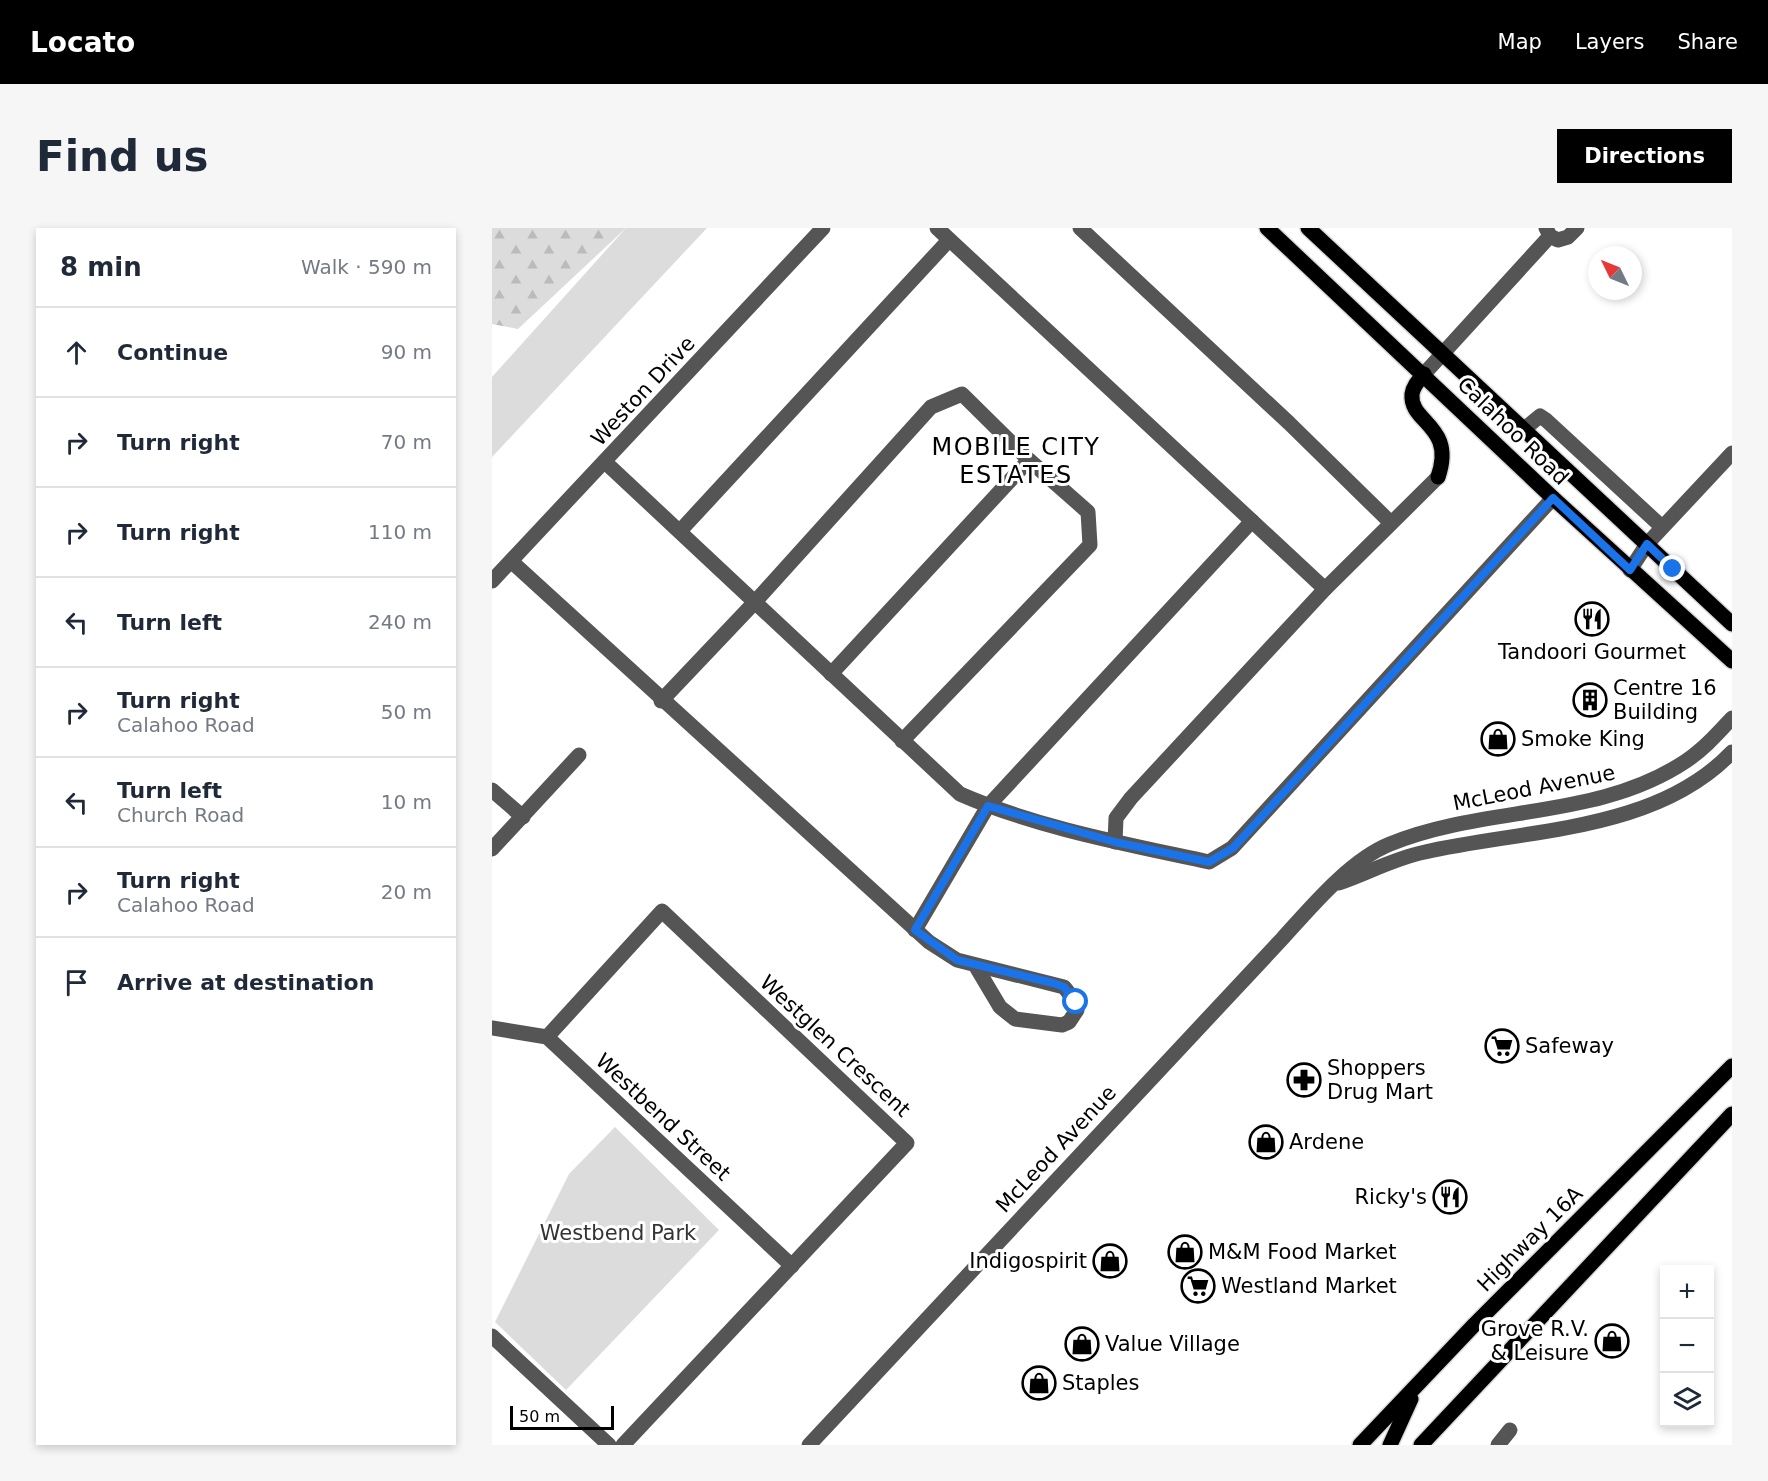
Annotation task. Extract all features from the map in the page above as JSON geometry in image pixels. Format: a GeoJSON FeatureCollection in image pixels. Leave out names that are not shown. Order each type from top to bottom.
{"type":"FeatureCollection","features":[{"type":"Feature","properties":{"kind":"main road","name":"Calahoo Road"},"geometry":{"type":"LineString","coordinates":[[1267,228],[1630,570],[1732,661]]}},
{"type":"Feature","properties":{"kind":"main road","name":"Calahoo Road"},"geometry":{"type":"LineString","coordinates":[[1308,228],[1732,624]]}},
{"type":"Feature","properties":{"kind":"main road"},"geometry":{"type":"LineString","coordinates":[[1424,374],[1415,386],[1411,397],[1416,408],[1439,436],[1443,447],[1444,461],[1438,477]]}},
{"type":"Feature","properties":{"kind":"main road","name":"Highway 16A"},"geometry":{"type":"LineString","coordinates":[[1360,1445],[1732,1066]]}},
{"type":"Feature","properties":{"kind":"main road"},"geometry":{"type":"LineString","coordinates":[[1421,1445],[1732,1114]]}},
{"type":"Feature","properties":{"kind":"main road"},"geometry":{"type":"LineString","coordinates":[[1390,1445],[1421,1381]]}},
{"type":"Feature","properties":{"kind":"street","name":"Weston Drive"},"geometry":{"type":"LineString","coordinates":[[492,581],[823,228]]}},
{"type":"Feature","properties":{"kind":"street"},"geometry":{"type":"LineString","coordinates":[[937,228],[1325,589]]}},
{"type":"Feature","properties":{"kind":"street"},"geometry":{"type":"LineString","coordinates":[[1080,228],[1289,423],[1391,522]]}},
{"type":"Feature","properties":{"kind":"street"},"geometry":{"type":"LineString","coordinates":[[1424,374],[1548,232],[1558,240],[1568,237],[1577,228]]}},
{"type":"Feature","properties":{"kind":"street"},"geometry":{"type":"LineString","coordinates":[[680,531],[949,240]]}},
{"type":"Feature","properties":{"kind":"street"},"geometry":{"type":"LineString","coordinates":[[662,700],[754,603],[931,406],[962,394],[1029,460],[1089,512],[1090,545],[902,741]]}},
{"type":"Feature","properties":{"kind":"street","name":"Calahoo Road"},"geometry":{"type":"LineString","coordinates":[[1523,430],[1540,416],[1546,420],[1662,527]]}},
{"type":"Feature","properties":{"kind":"street"},"geometry":{"type":"LineString","coordinates":[[1630,570],[1647,544],[1732,453]]}},
{"type":"Feature","properties":{"kind":"street"},"geometry":{"type":"LineString","coordinates":[[831,674],[1029,460]]}},
{"type":"Feature","properties":{"kind":"street"},"geometry":{"type":"LineString","coordinates":[[606,462],[960,794],[988,806],[1115,842],[1209,862],[1233,848],[1553,498]]}},
{"type":"Feature","properties":{"kind":"street"},"geometry":{"type":"LineString","coordinates":[[1115,842],[1116,818],[1131,798],[1325,589],[1438,477]]}},
{"type":"Feature","properties":{"kind":"street"},"geometry":{"type":"LineString","coordinates":[[915,930],[988,806],[1252,521]]}},
{"type":"Feature","properties":{"kind":"street"},"geometry":{"type":"LineString","coordinates":[[511,561],[915,930],[943,952],[975,965],[1064,987],[1076,1002],[1077,1010],[1069,1022],[1062,1025],[1015,1019],[1000,1007],[975,965]]}},
{"type":"Feature","properties":{"kind":"street","name":"McLeod Avenue"},"geometry":{"type":"LineString","coordinates":[[809,1445],[1282,939],[1360,859],[1389,844],[1460,823],[1602,798],[1644,784],[1685,762],[1709,742],[1732,718]]}},
{"type":"Feature","properties":{"kind":"street","name":"McLeod Avenue"},"geometry":{"type":"LineString","coordinates":[[1336,884],[1422,852],[1628,813],[1676,794],[1704,776],[1732,752]]}},
{"type":"Feature","properties":{"kind":"street"},"geometry":{"type":"LineString","coordinates":[[492,849],[579,755]]}},
{"type":"Feature","properties":{"kind":"street"},"geometry":{"type":"LineString","coordinates":[[492,790],[523,817]]}},
{"type":"Feature","properties":{"kind":"street","name":"Westglen Crescent"},"geometry":{"type":"LineString","coordinates":[[547,1037],[662,911],[907,1143],[623,1445]]}},
{"type":"Feature","properties":{"kind":"street"},"geometry":{"type":"LineString","coordinates":[[492,1028],[547,1037]]}},
{"type":"Feature","properties":{"kind":"street","name":"Westbend Street"},"geometry":{"type":"LineString","coordinates":[[547,1037],[792,1266]]}},
{"type":"Feature","properties":{"kind":"street"},"geometry":{"type":"LineString","coordinates":[[492,1336],[609,1445]]}},
{"type":"Feature","properties":{"kind":"street"},"geometry":{"type":"LineString","coordinates":[[1498,1445],[1510,1430]]}},
{"type":"Feature","properties":{"kind":"green space"},"geometry":{"type":"Polygon","coordinates":[[[492,228],[626,228],[518,329],[492,324],[492,228]]]}},
{"type":"Feature","properties":{"kind":"green space"},"geometry":{"type":"Polygon","coordinates":[[[626,228],[707,228],[492,457],[492,377],[626,228]]]}},
{"type":"Feature","properties":{"kind":"green space","name":"Westbend Park"},"geometry":{"type":"Polygon","coordinates":[[[615,1127],[719,1230],[566,1390],[495,1322],[569,1174],[615,1127]]]}},
{"type":"Feature","properties":{"kind":"place","name":"Tandoori Gourmet"},"geometry":{"type":"Point","coordinates":[1592,619]}},
{"type":"Feature","properties":{"kind":"place","name":"Centre 16 Building"},"geometry":{"type":"Point","coordinates":[1590,700]}},
{"type":"Feature","properties":{"kind":"place","name":"Smoke King"},"geometry":{"type":"Point","coordinates":[1498,739]}},
{"type":"Feature","properties":{"kind":"place","name":"Safeway"},"geometry":{"type":"Point","coordinates":[1502,1046]}},
{"type":"Feature","properties":{"kind":"place","name":"Shoppers Drug Mart"},"geometry":{"type":"Point","coordinates":[1304,1080]}},
{"type":"Feature","properties":{"kind":"place","name":"Ardene"},"geometry":{"type":"Point","coordinates":[1266,1142]}},
{"type":"Feature","properties":{"kind":"place","name":"Ricky's"},"geometry":{"type":"Point","coordinates":[1450,1197]}},
{"type":"Feature","properties":{"kind":"place","name":"M&M Food Market"},"geometry":{"type":"Point","coordinates":[1185,1252]}},
{"type":"Feature","properties":{"kind":"place","name":"Indigospirit"},"geometry":{"type":"Point","coordinates":[1110,1261]}},
{"type":"Feature","properties":{"kind":"place","name":"Westland Market"},"geometry":{"type":"Point","coordinates":[1198,1286]}},
{"type":"Feature","properties":{"kind":"place","name":"Grove R.V. & Leisure"},"geometry":{"type":"Point","coordinates":[1612,1341]}},
{"type":"Feature","properties":{"kind":"place","name":"Value Village"},"geometry":{"type":"Point","coordinates":[1082,1344]}},
{"type":"Feature","properties":{"kind":"place","name":"Staples"},"geometry":{"type":"Point","coordinates":[1039,1383]}},
{"type":"Feature","properties":{"kind":"district","name":"MOBILE CITY ESTATES"},"geometry":{"type":"Point","coordinates":[1016,461]}},
{"type":"Feature","properties":{"kind":"route"},"geometry":{"type":"LineString","coordinates":[[1076,1002],[1064,987],[1053,983],[957,960],[915,930],[988,806],[1115,842],[1209,862],[1233,848],[1553,498],[1630,570],[1647,544],[1673,569]]}}]}
